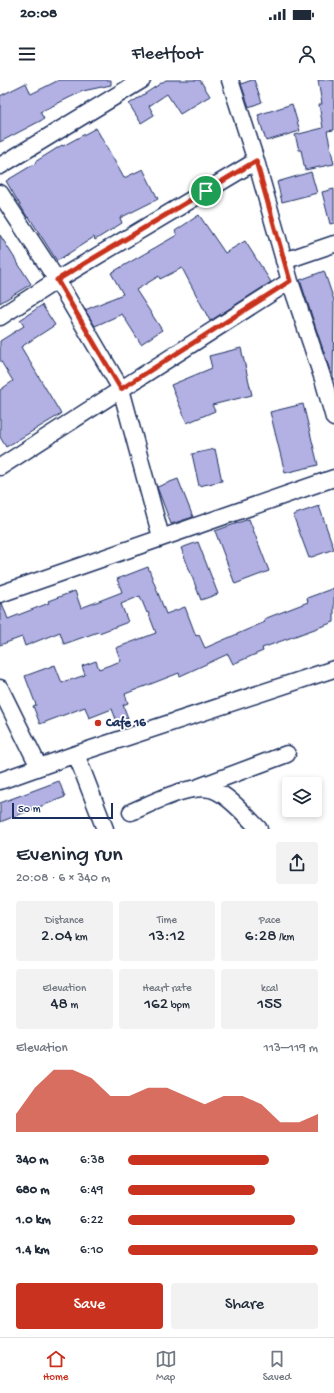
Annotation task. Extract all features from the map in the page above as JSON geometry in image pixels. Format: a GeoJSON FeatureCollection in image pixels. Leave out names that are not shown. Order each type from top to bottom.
{"type":"FeatureCollection","features":[{"type":"Feature","properties":{"kind":"street"},"geometry":{"type":"LineString","coordinates":[[0,166],[142,80]]}},
{"type":"Feature","properties":{"kind":"street"},"geometry":{"type":"LineString","coordinates":[[230,80],[256,161],[290,281],[328,377],[334,418]]}},
{"type":"Feature","properties":{"kind":"street"},"geometry":{"type":"LineString","coordinates":[[0,317],[57,280],[256,161]]}},
{"type":"Feature","properties":{"kind":"street"},"geometry":{"type":"LineString","coordinates":[[0,193],[57,280],[121,389],[161,537]]}},
{"type":"Feature","properties":{"kind":"street"},"geometry":{"type":"LineString","coordinates":[[284,261],[334,244]]}},
{"type":"Feature","properties":{"kind":"street"},"geometry":{"type":"LineString","coordinates":[[0,467],[290,281]]}},
{"type":"Feature","properties":{"kind":"street"},"geometry":{"type":"LineString","coordinates":[[0,594],[334,478]]}},
{"type":"Feature","properties":{"kind":"street"},"geometry":{"type":"LineString","coordinates":[[0,781],[76,754],[334,669]]}},
{"type":"Feature","properties":{"kind":"street"},"geometry":{"type":"LineString","coordinates":[[0,688],[39,767]]}},
{"type":"Feature","properties":{"kind":"street"},"geometry":{"type":"LineString","coordinates":[[76,754],[105,829]]}},
{"type":"Feature","properties":{"kind":"street"},"geometry":{"type":"LineString","coordinates":[[131,812],[185,790],[199,787],[287,754]]}},
{"type":"Feature","properties":{"kind":"street"},"geometry":{"type":"LineString","coordinates":[[199,787],[216,790],[224,795],[259,829]]}},
{"type":"Feature","properties":{"kind":"building"},"geometry":{"type":"Polygon","coordinates":[[[59,80],[111,80],[111,85],[83,91],[40,112],[44,119],[0,142],[0,96],[26,83],[31,94],[59,80]]]}},
{"type":"Feature","properties":{"kind":"building"},"geometry":{"type":"Polygon","coordinates":[[[166,80],[200,80],[210,96],[180,114],[167,94],[149,106],[154,115],[141,123],[129,104],[166,80]]]}},
{"type":"Feature","properties":{"kind":"building"},"geometry":{"type":"Polygon","coordinates":[[[254,80],[262,102],[249,107],[241,84],[254,80]]]}},
{"type":"Feature","properties":{"kind":"building"},"geometry":{"type":"Polygon","coordinates":[[[318,80],[334,80],[334,130],[327,131],[334,164],[305,170],[301,150],[299,150],[295,135],[323,128],[319,104],[322,104],[318,80]]]}},
{"type":"Feature","properties":{"kind":"building"},"geometry":{"type":"Polygon","coordinates":[[[292,104],[300,131],[266,141],[258,115],[292,104]]]}},
{"type":"Feature","properties":{"kind":"building"},"geometry":{"type":"Polygon","coordinates":[[[96,128],[124,178],[143,169],[158,199],[120,218],[122,223],[95,240],[94,237],[57,261],[29,217],[28,218],[26,215],[6,181],[62,145],[63,146],[96,128]]]}},
{"type":"Feature","properties":{"kind":"building"},"geometry":{"type":"Polygon","coordinates":[[[311,172],[317,193],[282,202],[277,182],[311,172]]]}},
{"type":"Feature","properties":{"kind":"building"},"geometry":{"type":"Polygon","coordinates":[[[334,189],[334,223],[330,224],[322,192],[334,189]]]}},
{"type":"Feature","properties":{"kind":"building"},"geometry":{"type":"Polygon","coordinates":[[[199,215],[225,253],[245,241],[271,282],[210,321],[182,268],[160,279],[159,276],[136,290],[162,330],[141,344],[122,314],[95,326],[85,310],[123,294],[111,273],[177,235],[175,231],[199,215]]]}},
{"type":"Feature","properties":{"kind":"building"},"geometry":{"type":"Polygon","coordinates":[[[0,235],[31,284],[0,303],[0,235]]]}},
{"type":"Feature","properties":{"kind":"building"},"geometry":{"type":"Polygon","coordinates":[[[324,271],[334,300],[333,380],[300,280],[324,271]]]}},
{"type":"Feature","properties":{"kind":"building"},"geometry":{"type":"Polygon","coordinates":[[[42,305],[55,325],[21,347],[61,414],[6,447],[0,437],[0,390],[13,381],[0,360],[0,341],[24,326],[20,320],[42,305]]]}},
{"type":"Feature","properties":{"kind":"building"},"geometry":{"type":"Polygon","coordinates":[[[241,348],[252,395],[212,405],[215,411],[187,423],[171,385],[212,368],[209,356],[241,348]]]}},
{"type":"Feature","properties":{"kind":"building"},"geometry":{"type":"Polygon","coordinates":[[[303,404],[318,465],[285,473],[270,412],[303,404]]]}},
{"type":"Feature","properties":{"kind":"building"},"geometry":{"type":"Polygon","coordinates":[[[215,449],[222,481],[199,486],[192,454],[215,449]]]}},
{"type":"Feature","properties":{"kind":"building"},"geometry":{"type":"Polygon","coordinates":[[[178,479],[193,517],[171,524],[157,487],[178,479]]]}},
{"type":"Feature","properties":{"kind":"building"},"geometry":{"type":"Polygon","coordinates":[[[319,506],[334,549],[309,558],[293,515],[319,506]]]}},
{"type":"Feature","properties":{"kind":"building"},"geometry":{"type":"Polygon","coordinates":[[[249,519],[269,571],[235,584],[215,531],[249,519]]]}},
{"type":"Feature","properties":{"kind":"building"},"geometry":{"type":"Polygon","coordinates":[[[198,542],[218,594],[201,600],[181,548],[198,542]]]}},
{"type":"Feature","properties":{"kind":"building"},"geometry":{"type":"Polygon","coordinates":[[[148,567],[166,614],[185,607],[196,636],[199,635],[205,648],[265,622],[264,619],[308,602],[307,598],[334,588],[334,622],[262,648],[263,651],[233,664],[228,654],[180,676],[179,673],[125,694],[128,703],[123,705],[128,718],[117,722],[112,709],[89,718],[85,707],[40,724],[33,706],[36,705],[25,676],[55,665],[62,683],[85,675],[82,666],[96,661],[99,669],[121,661],[116,648],[156,633],[140,596],[121,604],[128,622],[99,633],[98,632],[64,644],[60,632],[25,646],[22,637],[0,645],[0,603],[2,603],[8,619],[75,591],[81,608],[122,592],[117,579],[148,567]]]}},
{"type":"Feature","properties":{"kind":"building"},"geometry":{"type":"Polygon","coordinates":[[[59,781],[65,797],[0,822],[0,803],[59,781]]]}},
{"type":"Feature","properties":{"kind":"place","name":"Cafe 16"},"geometry":{"type":"Point","coordinates":[98,723]}},
{"type":"Feature","properties":{"kind":"route"},"geometry":{"type":"LineString","coordinates":[[256,161],[290,281],[121,389],[57,280],[206,191],[256,161]]}}]}
